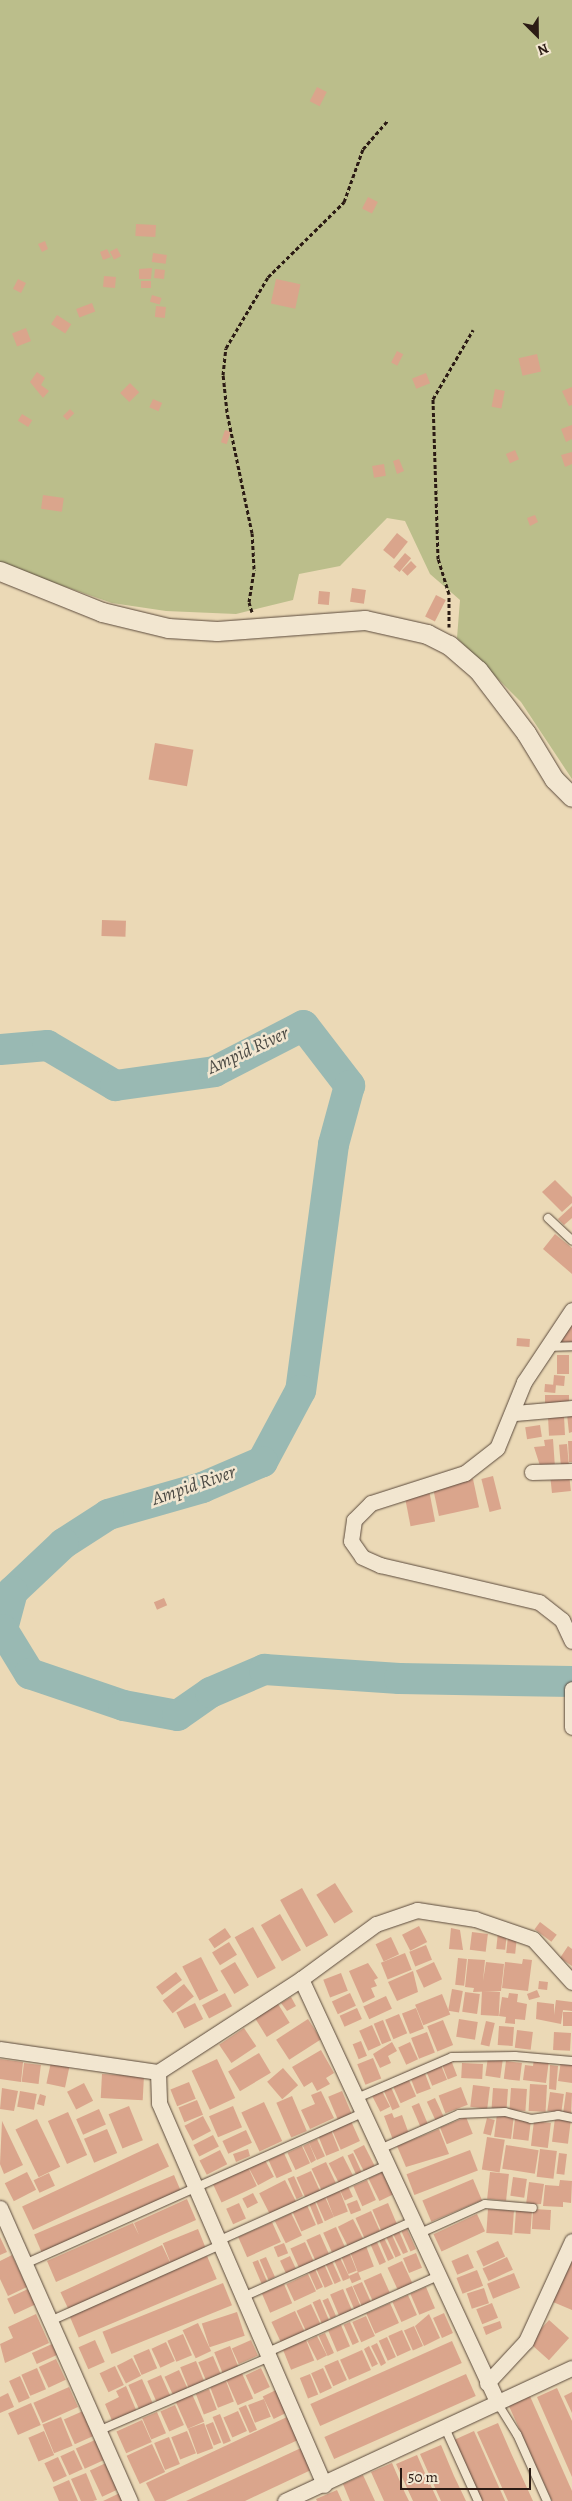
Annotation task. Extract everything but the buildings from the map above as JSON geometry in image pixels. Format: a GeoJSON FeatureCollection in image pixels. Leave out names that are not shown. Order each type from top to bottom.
{"type":"FeatureCollection","features":[{"type":"Feature","properties":{"kind":"street"},"geometry":{"type":"LineString","coordinates":[[0,571],[102,612],[168,628],[258,629],[314,621],[364,620],[400,625],[449,645],[478,670],[526,733],[554,779],[572,798]]}},
{"type":"Feature","properties":{"kind":"street"},"geometry":{"type":"LineString","coordinates":[[572,1310],[545,1347],[524,1382],[515,1413],[497,1448],[465,1473],[371,1503],[354,1520],[351,1541],[362,1557],[380,1565],[538,1602],[562,1620],[572,1640]]}},
{"type":"Feature","properties":{"kind":"street"},"geometry":{"type":"LineString","coordinates":[[515,1413],[572,1408]]}},
{"type":"Feature","properties":{"kind":"street"},"geometry":{"type":"LineString","coordinates":[[532,1472],[572,1471]]}},
{"type":"Feature","properties":{"kind":"street"},"geometry":{"type":"LineString","coordinates":[[571,1721],[572,1689]]}},
{"type":"Feature","properties":{"kind":"street"},"geometry":{"type":"LineString","coordinates":[[0,2049],[158,2072],[301,1979],[376,1924],[417,1910],[475,1919],[533,1939],[572,1982]]}},
{"type":"Feature","properties":{"kind":"street"},"geometry":{"type":"LineString","coordinates":[[301,1979],[364,2112],[486,2383],[498,2404]]}},
{"type":"Feature","properties":{"kind":"street"},"geometry":{"type":"LineString","coordinates":[[158,2072],[159,2103],[324,2485]]}},
{"type":"Feature","properties":{"kind":"street"},"geometry":{"type":"LineString","coordinates":[[0,2208],[27,2263],[48,2322],[130,2501]]}},
{"type":"Feature","properties":{"kind":"street"},"geometry":{"type":"LineString","coordinates":[[486,2383],[526,2341],[572,2241]]}},
{"type":"Feature","properties":{"kind":"street"},"geometry":{"type":"LineString","coordinates":[[285,2501],[324,2485],[572,2368]]}},
{"type":"Feature","properties":{"kind":"lane"},"geometry":{"type":"LineString","coordinates":[[548,1218],[572,1240]]}},
{"type":"Feature","properties":{"kind":"lane"},"geometry":{"type":"LineString","coordinates":[[545,1347],[572,1346]]}},
{"type":"Feature","properties":{"kind":"lane"},"geometry":{"type":"LineString","coordinates":[[357,2098],[452,2057],[515,2056],[572,2061]]}},
{"type":"Feature","properties":{"kind":"lane"},"geometry":{"type":"LineString","coordinates":[[27,2263],[364,2112]]}},
{"type":"Feature","properties":{"kind":"lane"},"geometry":{"type":"LineString","coordinates":[[380,2149],[458,2114],[505,2112],[531,2118],[558,2115],[572,2118]]}},
{"type":"Feature","properties":{"kind":"lane"},"geometry":{"type":"LineString","coordinates":[[48,2322],[387,2165]]}},
{"type":"Feature","properties":{"kind":"lane"},"geometry":{"type":"LineString","coordinates":[[243,2297],[415,2227],[485,2204],[533,2208]]}},
{"type":"Feature","properties":{"kind":"lane"},"geometry":{"type":"LineString","coordinates":[[98,2431],[438,2276]]}},
{"type":"Feature","properties":{"kind":"lane"},"geometry":{"type":"LineString","coordinates":[[498,2404],[517,2434],[547,2501]]}},
{"type":"Feature","properties":{"kind":"lane"},"geometry":{"type":"LineString","coordinates":[[445,2428],[478,2501]]}},
{"type":"Feature","properties":{"kind":"path"},"geometry":{"type":"LineString","coordinates":[[258,629],[249,602],[254,569],[252,533],[227,412],[223,375],[226,348],[268,277],[344,202],[363,149],[388,120]]}},
{"type":"Feature","properties":{"kind":"path"},"geometry":{"type":"LineString","coordinates":[[449,645],[449,594],[438,559],[434,399],[473,330]]}},
{"type":"Feature","properties":{"kind":"green space"},"geometry":{"type":"Polygon","coordinates":[[[0,0],[572,0],[572,779],[521,702],[457,638],[460,600],[430,574],[405,521],[387,518],[340,566],[299,574],[293,600],[236,614],[166,611],[112,603],[0,564],[0,0]]]}},
{"type":"Feature","properties":{"kind":"waterway","name":"Ampid River"},"geometry":{"type":"LineString","coordinates":[[0,1049],[47,1045],[115,1085],[214,1071],[303,1025],[349,1085],[333,1144],[300,1390],[262,1461],[202,1487],[108,1514],[63,1543],[12,1591],[2,1629],[29,1673],[123,1705],[177,1715],[210,1692],[264,1669],[399,1678],[572,1681]]}}]}
